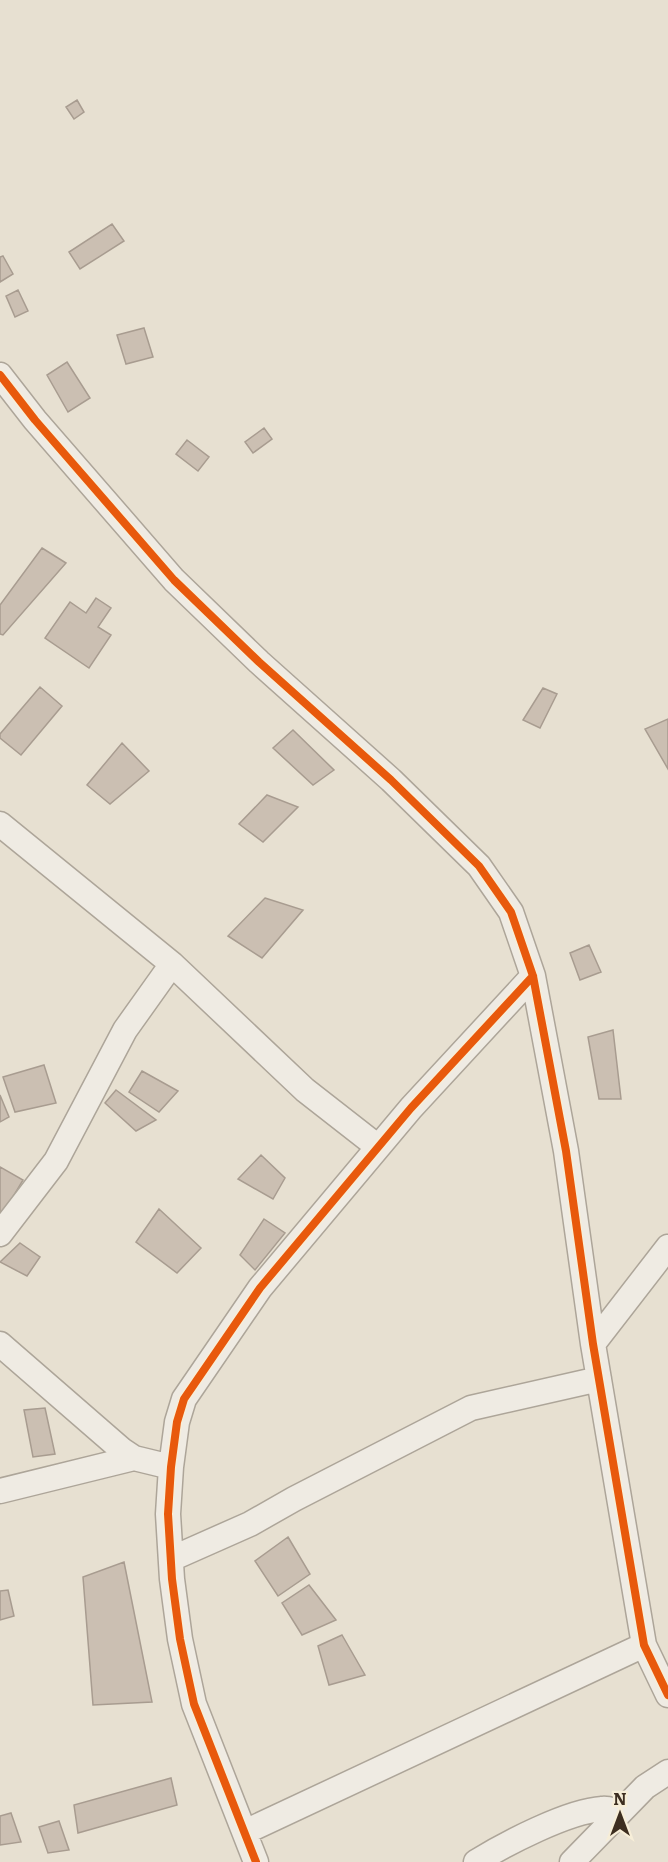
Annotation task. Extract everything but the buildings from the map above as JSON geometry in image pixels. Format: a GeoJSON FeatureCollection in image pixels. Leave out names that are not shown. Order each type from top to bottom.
{"type":"FeatureCollection","features":[{"type":"Feature","properties":{"kind":"street"},"geometry":{"type":"LineString","coordinates":[[0,375],[35,420],[174,580],[259,662],[391,780],[479,866],[511,912],[533,976],[566,1151],[593,1344],[644,1645],[668,1695]]}},
{"type":"Feature","properties":{"kind":"street"},"geometry":{"type":"LineString","coordinates":[[0,824],[172,964],[305,1090],[378,1147]]}},
{"type":"Feature","properties":{"kind":"street"},"geometry":{"type":"LineString","coordinates":[[0,1234],[56,1161],[125,1030],[172,964]]}},
{"type":"Feature","properties":{"kind":"street"},"geometry":{"type":"LineString","coordinates":[[256,1862],[194,1704],[180,1638],[168,1514],[177,1422],[184,1399],[260,1288],[411,1108],[533,976]]}},
{"type":"Feature","properties":{"kind":"street"},"geometry":{"type":"LineString","coordinates":[[593,1344],[668,1247]]}},
{"type":"Feature","properties":{"kind":"street"},"geometry":{"type":"LineString","coordinates":[[0,1344],[122,1450],[134,1458],[171,1467]]}},
{"type":"Feature","properties":{"kind":"street"},"geometry":{"type":"LineString","coordinates":[[171,1559],[250,1524],[471,1408],[599,1379]]}},
{"type":"Feature","properties":{"kind":"street"},"geometry":{"type":"LineString","coordinates":[[0,1491],[134,1458]]}},
{"type":"Feature","properties":{"kind":"street"},"geometry":{"type":"LineString","coordinates":[[245,1833],[644,1645]]}},
{"type":"Feature","properties":{"kind":"street"},"geometry":{"type":"LineString","coordinates":[[572,1862],[645,1787],[668,1772]]}},
{"type":"Feature","properties":{"kind":"street"},"geometry":{"type":"LineString","coordinates":[[476,1862],[501,1846],[586,1811],[604,1808],[620,1812]]}},
{"type":"Feature","properties":{"kind":"cycle path"},"geometry":{"type":"LineString","coordinates":[[0,375],[35,420],[174,580],[259,662],[391,780],[479,866],[511,912],[533,976],[566,1151],[593,1344],[644,1645],[668,1695]]}},
{"type":"Feature","properties":{"kind":"cycle path"},"geometry":{"type":"LineString","coordinates":[[256,1862],[194,1704],[180,1639],[172,1579],[168,1514],[177,1422],[184,1399],[260,1288],[411,1108],[533,976]]}}]}
